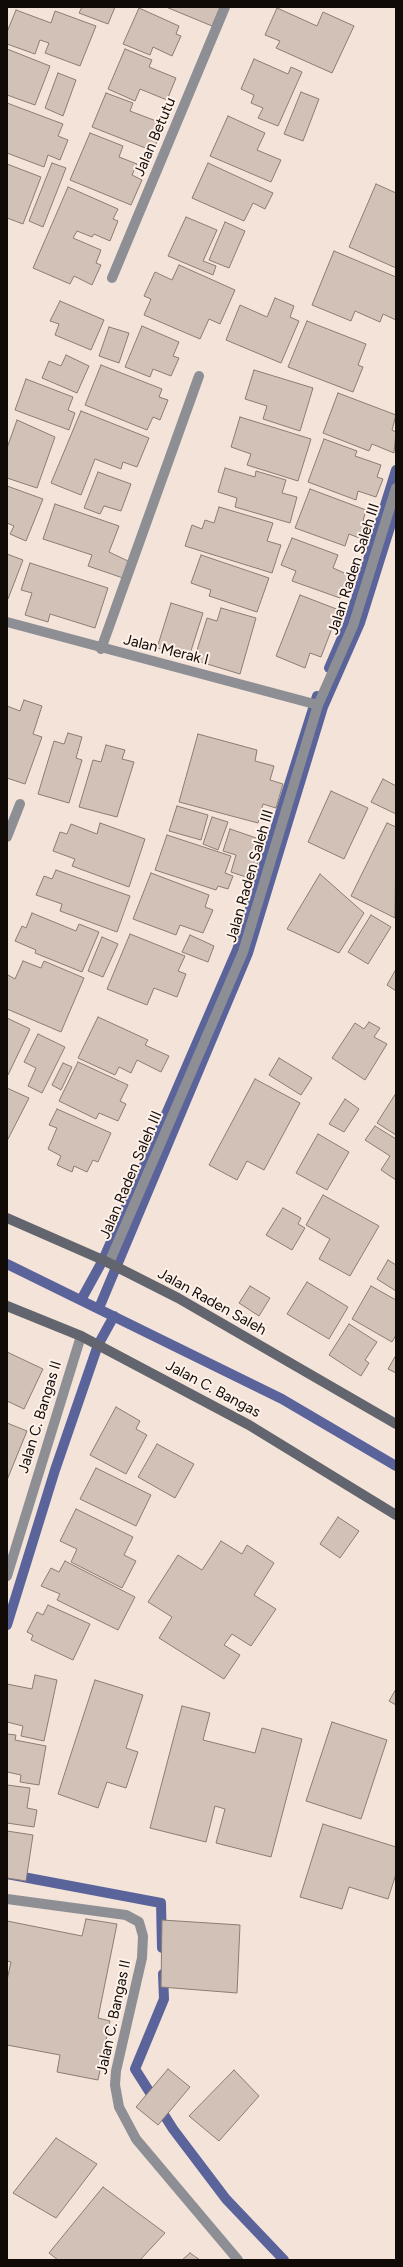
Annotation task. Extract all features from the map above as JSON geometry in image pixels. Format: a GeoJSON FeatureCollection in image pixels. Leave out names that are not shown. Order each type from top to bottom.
{"type":"FeatureCollection","features":[{"type":"Feature","properties":{"kind":"street","name":"Jalan Betutu"},"geometry":{"type":"LineString","coordinates":[[112,278],[225,7]]}},
{"type":"Feature","properties":{"kind":"street"},"geometry":{"type":"LineString","coordinates":[[101,649],[199,376]]}},
{"type":"Feature","properties":{"kind":"street","name":"Jalan Raden Saleh III"},"geometry":{"type":"LineString","coordinates":[[109,1263],[243,952],[318,705],[353,626],[396,488]]}},
{"type":"Feature","properties":{"kind":"street","name":"Jalan Merak I"},"geometry":{"type":"LineString","coordinates":[[7,622],[101,649],[318,705]]}},
{"type":"Feature","properties":{"kind":"street"},"geometry":{"type":"LineString","coordinates":[[7,837],[20,804]]}},
{"type":"Feature","properties":{"kind":"street","name":"Jalan Raden Saleh"},"geometry":{"type":"LineString","coordinates":[[7,1218],[109,1263],[178,1298],[396,1424]]}},
{"type":"Feature","properties":{"kind":"street","name":"Jalan C. Bangas"},"geometry":{"type":"LineString","coordinates":[[7,1306],[81,1336],[249,1425],[396,1515]]}},
{"type":"Feature","properties":{"kind":"street","name":"Jalan C. Bangas II"},"geometry":{"type":"LineString","coordinates":[[7,1576],[81,1336]]}},
{"type":"Feature","properties":{"kind":"street","name":"Jalan C. Bangas II"},"geometry":{"type":"LineString","coordinates":[[7,1899],[126,1915],[139,1922],[143,1936],[142,1958],[116,2071],[115,2085],[119,2107],[136,2139],[238,2260]]}},
{"type":"Feature","properties":{"kind":"building"},"geometry":{"type":"Polygon","coordinates":[[[82,7],[115,7],[108,24],[79,13],[82,7]]]}},
{"type":"Feature","properties":{"kind":"building"},"geometry":{"type":"Polygon","coordinates":[[[166,7],[220,7],[212,26],[166,7]]]}},
{"type":"Feature","properties":{"kind":"building"},"geometry":{"type":"Polygon","coordinates":[[[139,8],[179,26],[176,34],[181,36],[172,56],[153,47],[150,55],[123,44],[139,8]]]}},
{"type":"Feature","properties":{"kind":"building"},"geometry":{"type":"Polygon","coordinates":[[[277,8],[317,26],[323,12],[354,26],[332,73],[276,48],[280,41],[265,35],[277,8]]]}},
{"type":"Feature","properties":{"kind":"building"},"geometry":{"type":"Polygon","coordinates":[[[16,10],[51,23],[55,11],[96,26],[80,66],[45,53],[49,43],[40,40],[35,54],[7,44],[7,32],[16,10]]]}},
{"type":"Feature","properties":{"kind":"building"},"geometry":{"type":"Polygon","coordinates":[[[7,49],[50,66],[35,105],[7,95],[7,49]]]}},
{"type":"Feature","properties":{"kind":"building"},"geometry":{"type":"Polygon","coordinates":[[[125,49],[152,60],[149,67],[176,78],[167,100],[140,89],[135,101],[108,89],[125,49]]]}},
{"type":"Feature","properties":{"kind":"building"},"geometry":{"type":"Polygon","coordinates":[[[254,59],[288,74],[291,67],[302,72],[278,126],[258,118],[263,108],[251,103],[254,95],[241,89],[254,59]]]}},
{"type":"Feature","properties":{"kind":"building"},"geometry":{"type":"Polygon","coordinates":[[[58,73],[76,80],[63,116],[45,108],[58,73]]]}},
{"type":"Feature","properties":{"kind":"building"},"geometry":{"type":"Polygon","coordinates":[[[301,92],[319,99],[303,141],[284,134],[301,92]]]}},
{"type":"Feature","properties":{"kind":"building"},"geometry":{"type":"Polygon","coordinates":[[[106,93],[133,103],[130,111],[164,124],[153,151],[92,127],[106,93]]]}},
{"type":"Feature","properties":{"kind":"building"},"geometry":{"type":"Polygon","coordinates":[[[7,103],[63,124],[58,136],[68,140],[60,160],[48,155],[44,167],[7,153],[7,103]]]}},
{"type":"Feature","properties":{"kind":"building"},"geometry":{"type":"Polygon","coordinates":[[[228,116],[265,133],[257,150],[281,160],[271,182],[210,156],[228,116]]]}},
{"type":"Feature","properties":{"kind":"building"},"geometry":{"type":"Polygon","coordinates":[[[90,133],[123,146],[119,157],[137,164],[132,175],[142,180],[131,205],[70,180],[90,133]]]}},
{"type":"Feature","properties":{"kind":"building"},"geometry":{"type":"Polygon","coordinates":[[[52,163],[66,168],[43,227],[29,221],[52,163]]]}},
{"type":"Feature","properties":{"kind":"building"},"geometry":{"type":"Polygon","coordinates":[[[208,163],[273,193],[265,209],[253,203],[244,221],[192,198],[208,163]]]}},
{"type":"Feature","properties":{"kind":"building"},"geometry":{"type":"Polygon","coordinates":[[[7,164],[41,177],[23,224],[7,218],[7,164]]]}},
{"type":"Feature","properties":{"kind":"building"},"geometry":{"type":"Polygon","coordinates":[[[376,184],[396,193],[396,268],[349,247],[376,184]]]}},
{"type":"Feature","properties":{"kind":"building"},"geometry":{"type":"Polygon","coordinates":[[[68,187],[118,209],[113,219],[118,221],[110,241],[94,234],[92,237],[77,231],[73,238],[101,250],[96,263],[101,265],[92,285],[74,276],[70,284],[33,268],[68,187]]]}},
{"type":"Feature","properties":{"kind":"building"},"geometry":{"type":"Polygon","coordinates":[[[186,217],[217,230],[203,261],[216,266],[213,275],[168,256],[186,217]]]}},
{"type":"Feature","properties":{"kind":"building"},"geometry":{"type":"Polygon","coordinates":[[[225,222],[245,231],[229,268],[209,260],[225,222]]]}},
{"type":"Feature","properties":{"kind":"building"},"geometry":{"type":"Polygon","coordinates":[[[334,251],[396,277],[396,320],[383,314],[380,322],[355,311],[351,321],[312,305],[334,251]]]}},
{"type":"Feature","properties":{"kind":"building"},"geometry":{"type":"Polygon","coordinates":[[[179,265],[235,290],[220,324],[209,319],[200,339],[144,315],[151,299],[144,296],[155,272],[172,280],[179,265]]]}},
{"type":"Feature","properties":{"kind":"building"},"geometry":{"type":"Polygon","coordinates":[[[275,298],[294,306],[290,317],[299,321],[281,363],[226,340],[240,305],[267,317],[275,298]]]}},
{"type":"Feature","properties":{"kind":"building"},"geometry":{"type":"Polygon","coordinates":[[[60,301],[104,320],[91,350],[55,335],[59,324],[50,321],[60,301]]]}},
{"type":"Feature","properties":{"kind":"building"},"geometry":{"type":"Polygon","coordinates":[[[307,321],[366,344],[358,365],[363,367],[353,392],[288,367],[307,321]]]}},
{"type":"Feature","properties":{"kind":"building"},"geometry":{"type":"Polygon","coordinates":[[[142,326],[179,342],[173,356],[179,358],[171,376],[153,369],[150,377],[125,367],[142,326]]]}},
{"type":"Feature","properties":{"kind":"building"},"geometry":{"type":"Polygon","coordinates":[[[109,327],[129,333],[119,363],[99,356],[109,327]]]}},
{"type":"Feature","properties":{"kind":"building"},"geometry":{"type":"Polygon","coordinates":[[[66,355],[89,366],[77,393],[42,378],[49,361],[61,366],[66,355]]]}},
{"type":"Feature","properties":{"kind":"building"},"geometry":{"type":"Polygon","coordinates":[[[101,365],[162,389],[159,397],[168,400],[160,420],[153,417],[147,430],[85,405],[101,365]]]}},
{"type":"Feature","properties":{"kind":"building"},"geometry":{"type":"Polygon","coordinates":[[[254,370],[313,388],[300,431],[263,419],[267,406],[245,399],[254,370]]]}},
{"type":"Feature","properties":{"kind":"building"},"geometry":{"type":"Polygon","coordinates":[[[26,379],[73,397],[68,410],[75,413],[69,430],[15,410],[26,379]]]}},
{"type":"Feature","properties":{"kind":"building"},"geometry":{"type":"Polygon","coordinates":[[[338,393],[396,415],[392,430],[396,432],[394,453],[372,444],[369,451],[323,433],[338,393]]]}},
{"type":"Feature","properties":{"kind":"building"},"geometry":{"type":"Polygon","coordinates":[[[81,411],[149,438],[137,467],[123,462],[121,469],[95,459],[81,495],[51,483],[81,411]]]}},
{"type":"Feature","properties":{"kind":"building"},"geometry":{"type":"Polygon","coordinates":[[[240,417],[311,439],[298,481],[247,465],[251,454],[231,447],[240,417]]]}},
{"type":"Feature","properties":{"kind":"building"},"geometry":{"type":"Polygon","coordinates":[[[17,420],[55,437],[37,488],[7,478],[7,448],[17,420]]]}},
{"type":"Feature","properties":{"kind":"building"},"geometry":{"type":"Polygon","coordinates":[[[324,439],[357,451],[355,456],[381,465],[377,477],[383,479],[376,497],[358,491],[356,500],[308,482],[324,439]]]}},
{"type":"Feature","properties":{"kind":"building"},"geometry":{"type":"Polygon","coordinates":[[[225,468],[255,477],[256,471],[286,480],[282,493],[297,497],[290,523],[235,507],[237,498],[218,492],[225,468]]]}},
{"type":"Feature","properties":{"kind":"building"},"geometry":{"type":"Polygon","coordinates":[[[98,472],[131,484],[121,511],[104,506],[100,514],[84,508],[98,472]]]}},
{"type":"Feature","properties":{"kind":"building"},"geometry":{"type":"Polygon","coordinates":[[[7,486],[43,499],[26,541],[10,534],[14,526],[7,523],[7,486]]]}},
{"type":"Feature","properties":{"kind":"building"},"geometry":{"type":"Polygon","coordinates":[[[310,489],[366,510],[363,521],[369,523],[362,539],[349,534],[345,546],[295,528],[310,489]]]}},
{"type":"Feature","properties":{"kind":"building"},"geometry":{"type":"Polygon","coordinates":[[[55,504],[119,526],[109,552],[128,561],[123,578],[88,566],[92,555],[43,539],[55,504]]]}},
{"type":"Feature","properties":{"kind":"building"},"geometry":{"type":"Polygon","coordinates":[[[219,507],[273,523],[267,541],[281,545],[272,573],[185,546],[192,525],[202,529],[205,520],[214,523],[219,507]]]}},
{"type":"Feature","properties":{"kind":"building"},"geometry":{"type":"Polygon","coordinates":[[[292,538],[338,555],[333,568],[349,575],[340,598],[292,581],[296,571],[281,565],[292,538]]]}},
{"type":"Feature","properties":{"kind":"building"},"geometry":{"type":"Polygon","coordinates":[[[7,554],[23,560],[8,599],[7,598],[7,554]]]}},
{"type":"Feature","properties":{"kind":"building"},"geometry":{"type":"Polygon","coordinates":[[[201,555],[269,578],[257,612],[209,596],[211,590],[191,583],[201,555]]]}},
{"type":"Feature","properties":{"kind":"building"},"geometry":{"type":"Polygon","coordinates":[[[30,563],[108,588],[95,628],[50,614],[48,622],[25,615],[32,593],[21,590],[30,563]]]}},
{"type":"Feature","properties":{"kind":"building"},"geometry":{"type":"Polygon","coordinates":[[[300,595],[339,610],[321,657],[310,653],[305,668],[276,656],[300,595]]]}},
{"type":"Feature","properties":{"kind":"building"},"geometry":{"type":"Polygon","coordinates":[[[171,603],[203,613],[189,657],[157,648],[171,603]]]}},
{"type":"Feature","properties":{"kind":"building"},"geometry":{"type":"Polygon","coordinates":[[[221,608],[256,618],[240,674],[194,660],[207,618],[217,621],[221,608]]]}},
{"type":"Feature","properties":{"kind":"building"},"geometry":{"type":"Polygon","coordinates":[[[24,700],[42,706],[33,734],[42,737],[25,784],[7,778],[7,706],[20,711],[24,700]]]}},
{"type":"Feature","properties":{"kind":"building"},"geometry":{"type":"Polygon","coordinates":[[[68,733],[82,737],[76,758],[82,760],[69,803],[38,794],[54,741],[64,744],[68,733]]]}},
{"type":"Feature","properties":{"kind":"building"},"geometry":{"type":"Polygon","coordinates":[[[198,734],[257,750],[255,761],[274,766],[270,780],[283,784],[276,808],[263,804],[258,823],[179,802],[198,734]]]}},
{"type":"Feature","properties":{"kind":"building"},"geometry":{"type":"Polygon","coordinates":[[[106,745],[125,750],[122,759],[134,762],[117,817],[79,807],[93,760],[101,762],[106,745]]]}},
{"type":"Feature","properties":{"kind":"building"},"geometry":{"type":"Polygon","coordinates":[[[383,779],[396,786],[396,814],[371,802],[383,779]]]}},
{"type":"Feature","properties":{"kind":"building"},"geometry":{"type":"Polygon","coordinates":[[[331,791],[368,808],[344,859],[308,842],[331,791]]]}},
{"type":"Feature","properties":{"kind":"building"},"geometry":{"type":"Polygon","coordinates":[[[177,806],[208,815],[201,840],[169,831],[177,806]]]}},
{"type":"Feature","properties":{"kind":"building"},"geometry":{"type":"Polygon","coordinates":[[[212,817],[228,822],[218,850],[203,844],[212,817]]]}},
{"type":"Feature","properties":{"kind":"building"},"geometry":{"type":"Polygon","coordinates":[[[100,823],[145,839],[129,887],[72,866],[75,859],[53,851],[60,832],[67,834],[71,824],[97,834],[100,823]]]}},
{"type":"Feature","properties":{"kind":"building"},"geometry":{"type":"Polygon","coordinates":[[[387,823],[396,827],[395,918],[351,896],[387,823]]]}},
{"type":"Feature","properties":{"kind":"building"},"geometry":{"type":"Polygon","coordinates":[[[230,829],[265,841],[252,879],[231,872],[236,855],[223,851],[230,829]]]}},
{"type":"Feature","properties":{"kind":"building"},"geometry":{"type":"Polygon","coordinates":[[[167,835],[231,856],[225,873],[233,876],[228,889],[218,886],[216,890],[155,870],[167,835]]]}},
{"type":"Feature","properties":{"kind":"building"},"geometry":{"type":"Polygon","coordinates":[[[56,870],[130,896],[117,932],[60,911],[62,904],[36,895],[44,876],[52,879],[56,870]]]}},
{"type":"Feature","properties":{"kind":"building"},"geometry":{"type":"Polygon","coordinates":[[[151,873],[209,895],[205,907],[213,910],[203,933],[180,925],[176,935],[133,919],[151,873]]]}},
{"type":"Feature","properties":{"kind":"building"},"geometry":{"type":"Polygon","coordinates":[[[320,874],[364,913],[339,953],[287,929],[320,874]]]}},
{"type":"Feature","properties":{"kind":"building"},"geometry":{"type":"Polygon","coordinates":[[[32,913],[76,931],[79,924],[99,932],[82,972],[35,953],[36,950],[15,941],[22,926],[26,928],[32,913]]]}},
{"type":"Feature","properties":{"kind":"building"},"geometry":{"type":"Polygon","coordinates":[[[371,915],[391,927],[368,964],[348,952],[371,915]]]}},
{"type":"Feature","properties":{"kind":"building"},"geometry":{"type":"Polygon","coordinates":[[[130,934],[185,956],[178,971],[186,974],[177,997],[154,988],[147,1005],[107,989],[130,934]]]}},
{"type":"Feature","properties":{"kind":"building"},"geometry":{"type":"Polygon","coordinates":[[[190,935],[214,946],[208,962],[182,952],[190,935]]]}},
{"type":"Feature","properties":{"kind":"building"},"geometry":{"type":"Polygon","coordinates":[[[102,937],[118,944],[103,977],[88,971],[102,937]]]}},
{"type":"Feature","properties":{"kind":"building"},"geometry":{"type":"Polygon","coordinates":[[[23,961],[41,968],[44,961],[84,978],[61,1032],[7,1009],[7,977],[8,975],[15,979],[23,961]]]}},
{"type":"Feature","properties":{"kind":"building"},"geometry":{"type":"Polygon","coordinates":[[[396,969],[396,991],[387,985],[396,969]]]}},
{"type":"Feature","properties":{"kind":"building"},"geometry":{"type":"Polygon","coordinates":[[[98,1017],[148,1040],[145,1045],[169,1056],[161,1072],[137,1060],[131,1073],[119,1067],[115,1075],[78,1058],[98,1017]]]}},
{"type":"Feature","properties":{"kind":"building"},"geometry":{"type":"Polygon","coordinates":[[[7,1018],[30,1029],[8,1075],[7,1075],[7,1018]]]}},
{"type":"Feature","properties":{"kind":"building"},"geometry":{"type":"Polygon","coordinates":[[[369,1022],[380,1028],[374,1037],[387,1044],[365,1080],[332,1058],[355,1023],[364,1029],[369,1022]]]}},
{"type":"Feature","properties":{"kind":"building"},"geometry":{"type":"Polygon","coordinates":[[[38,1034],[65,1047],[42,1093],[28,1086],[36,1068],[24,1062],[38,1034]]]}},
{"type":"Feature","properties":{"kind":"building"},"geometry":{"type":"Polygon","coordinates":[[[279,1058],[312,1078],[301,1095],[269,1075],[279,1058]]]}},
{"type":"Feature","properties":{"kind":"building"},"geometry":{"type":"Polygon","coordinates":[[[78,1062],[128,1085],[120,1101],[126,1104],[118,1121],[99,1113],[96,1119],[59,1101],[78,1062]]]}},
{"type":"Feature","properties":{"kind":"building"},"geometry":{"type":"Polygon","coordinates":[[[63,1063],[72,1067],[61,1090],[52,1085],[63,1063]]]}},
{"type":"Feature","properties":{"kind":"building"},"geometry":{"type":"Polygon","coordinates":[[[255,1079],[300,1103],[264,1170],[247,1161],[237,1180],[209,1165],[255,1079]]]}},
{"type":"Feature","properties":{"kind":"building"},"geometry":{"type":"Polygon","coordinates":[[[7,1088],[29,1098],[7,1141],[7,1088]]]}},
{"type":"Feature","properties":{"kind":"building"},"geometry":{"type":"Polygon","coordinates":[[[396,1093],[396,1135],[377,1123],[396,1093]]]}},
{"type":"Feature","properties":{"kind":"building"},"geometry":{"type":"Polygon","coordinates":[[[345,1099],[359,1109],[344,1132],[329,1124],[345,1099]]]}},
{"type":"Feature","properties":{"kind":"building"},"geometry":{"type":"Polygon","coordinates":[[[57,1109],[111,1133],[98,1162],[93,1160],[87,1172],[74,1166],[72,1172],[57,1165],[61,1156],[48,1149],[57,1128],[49,1125],[57,1109]]]}},
{"type":"Feature","properties":{"kind":"building"},"geometry":{"type":"Polygon","coordinates":[[[375,1126],[396,1139],[396,1180],[381,1170],[390,1156],[365,1140],[375,1126]]]}},
{"type":"Feature","properties":{"kind":"building"},"geometry":{"type":"Polygon","coordinates":[[[318,1134],[349,1152],[327,1190],[296,1173],[318,1134]]]}},
{"type":"Feature","properties":{"kind":"building"},"geometry":{"type":"Polygon","coordinates":[[[323,1195],[379,1226],[350,1276],[319,1259],[330,1239],[306,1225],[323,1195]]]}},
{"type":"Feature","properties":{"kind":"building"},"geometry":{"type":"Polygon","coordinates":[[[283,1208],[301,1218],[298,1224],[305,1228],[292,1250],[266,1235],[283,1208]]]}},
{"type":"Feature","properties":{"kind":"building"},"geometry":{"type":"Polygon","coordinates":[[[388,1260],[396,1265],[396,1291],[377,1279],[388,1260]]]}},
{"type":"Feature","properties":{"kind":"building"},"geometry":{"type":"Polygon","coordinates":[[[307,1282],[348,1307],[329,1339],[287,1314],[307,1282]]]}},
{"type":"Feature","properties":{"kind":"building"},"geometry":{"type":"Polygon","coordinates":[[[250,1286],[270,1298],[259,1316],[239,1303],[250,1286]]]}},
{"type":"Feature","properties":{"kind":"building"},"geometry":{"type":"Polygon","coordinates":[[[371,1286],[396,1300],[396,1335],[392,1342],[352,1319],[371,1286]]]}},
{"type":"Feature","properties":{"kind":"building"},"geometry":{"type":"Polygon","coordinates":[[[349,1324],[377,1342],[365,1360],[369,1363],[361,1376],[329,1355],[349,1324]]]}},
{"type":"Feature","properties":{"kind":"building"},"geometry":{"type":"Polygon","coordinates":[[[7,1352],[43,1369],[24,1409],[7,1401],[7,1352]]]}},
{"type":"Feature","properties":{"kind":"building"},"geometry":{"type":"Polygon","coordinates":[[[396,1355],[396,1373],[388,1369],[396,1355]]]}},
{"type":"Feature","properties":{"kind":"building"},"geometry":{"type":"Polygon","coordinates":[[[116,1407],[140,1421],[136,1429],[147,1435],[126,1474],[90,1455],[116,1407]]]}},
{"type":"Feature","properties":{"kind":"building"},"geometry":{"type":"Polygon","coordinates":[[[7,1423],[27,1431],[7,1480],[7,1423]]]}},
{"type":"Feature","properties":{"kind":"building"},"geometry":{"type":"Polygon","coordinates":[[[157,1444],[194,1464],[175,1498],[138,1477],[157,1444]]]}},
{"type":"Feature","properties":{"kind":"building"},"geometry":{"type":"Polygon","coordinates":[[[96,1468],[151,1495],[136,1526],[80,1499],[96,1468]]]}},
{"type":"Feature","properties":{"kind":"building"},"geometry":{"type":"Polygon","coordinates":[[[76,1509],[133,1537],[124,1555],[136,1561],[122,1588],[71,1562],[77,1549],[60,1541],[76,1509]]]}},
{"type":"Feature","properties":{"kind":"building"},"geometry":{"type":"Polygon","coordinates":[[[338,1517],[359,1531],[340,1558],[320,1544],[338,1517]]]}},
{"type":"Feature","properties":{"kind":"building"},"geometry":{"type":"Polygon","coordinates":[[[221,1541],[242,1554],[247,1545],[274,1563],[254,1595],[276,1609],[251,1646],[232,1634],[224,1645],[240,1655],[224,1679],[159,1638],[172,1617],[148,1602],[178,1555],[202,1570],[221,1541]]]}},
{"type":"Feature","properties":{"kind":"building"},"geometry":{"type":"Polygon","coordinates":[[[65,1561],[135,1597],[118,1630],[57,1600],[60,1594],[41,1586],[51,1568],[59,1572],[65,1561]]]}},
{"type":"Feature","properties":{"kind":"building"},"geometry":{"type":"Polygon","coordinates":[[[48,1605],[90,1624],[73,1660],[31,1640],[33,1635],[27,1632],[37,1612],[43,1615],[48,1605]]]}},
{"type":"Feature","properties":{"kind":"building"},"geometry":{"type":"Polygon","coordinates":[[[35,1675],[57,1680],[44,1741],[21,1736],[23,1726],[7,1722],[7,1684],[32,1689],[35,1675]]]}},
{"type":"Feature","properties":{"kind":"building"},"geometry":{"type":"Polygon","coordinates":[[[95,1680],[143,1695],[126,1748],[138,1752],[126,1788],[107,1782],[98,1808],[58,1794],[95,1680]]]}},
{"type":"Feature","properties":{"kind":"building"},"geometry":{"type":"Polygon","coordinates":[[[396,1689],[396,1705],[389,1701],[396,1689]]]}},
{"type":"Feature","properties":{"kind":"building"},"geometry":{"type":"Polygon","coordinates":[[[182,1706],[210,1713],[203,1740],[255,1753],[262,1728],[302,1739],[271,1857],[216,1843],[225,1809],[215,1806],[206,1842],[150,1828],[182,1706]]]}},
{"type":"Feature","properties":{"kind":"building"},"geometry":{"type":"Polygon","coordinates":[[[332,1722],[387,1740],[361,1819],[306,1801],[332,1722]]]}},
{"type":"Feature","properties":{"kind":"building"},"geometry":{"type":"Polygon","coordinates":[[[7,1734],[16,1735],[15,1740],[46,1746],[39,1785],[20,1782],[21,1775],[7,1772],[7,1734]]]}},
{"type":"Feature","properties":{"kind":"building"},"geometry":{"type":"Polygon","coordinates":[[[7,1785],[30,1788],[27,1808],[37,1810],[34,1827],[7,1823],[7,1785]]]}},
{"type":"Feature","properties":{"kind":"building"},"geometry":{"type":"Polygon","coordinates":[[[323,1824],[396,1847],[396,1874],[388,1899],[349,1887],[342,1909],[300,1897],[323,1824]]]}},
{"type":"Feature","properties":{"kind":"building"},"geometry":{"type":"Polygon","coordinates":[[[7,1831],[33,1835],[26,1881],[7,1878],[7,1831]]]}},
{"type":"Feature","properties":{"kind":"building"},"geometry":{"type":"Polygon","coordinates":[[[86,1919],[117,1924],[98,2018],[110,2021],[98,2080],[57,2072],[60,2055],[7,2045],[7,1980],[11,1962],[7,1961],[7,1921],[82,1936],[86,1919]]]}},
{"type":"Feature","properties":{"kind":"building"},"geometry":{"type":"Polygon","coordinates":[[[162,1920],[240,1925],[237,1993],[161,1987],[162,1920]]]}},
{"type":"Feature","properties":{"kind":"building"},"geometry":{"type":"Polygon","coordinates":[[[168,2069],[190,2087],[158,2125],[136,2107],[168,2069]]]}},
{"type":"Feature","properties":{"kind":"building"},"geometry":{"type":"Polygon","coordinates":[[[234,2070],[259,2096],[219,2141],[189,2116],[234,2070]]]}},
{"type":"Feature","properties":{"kind":"building"},"geometry":{"type":"Polygon","coordinates":[[[56,2138],[97,2164],[56,2218],[13,2193],[56,2138]]]}},
{"type":"Feature","properties":{"kind":"building"},"geometry":{"type":"Polygon","coordinates":[[[103,2187],[165,2233],[140,2260],[58,2260],[49,2253],[103,2187]]]}},
{"type":"Feature","properties":{"kind":"building"},"geometry":{"type":"Polygon","coordinates":[[[190,2253],[200,2260],[182,2260],[190,2253]]]}},
{"type":"Feature","properties":{"kind":"waterway"},"geometry":{"type":"LineString","coordinates":[[329,668],[348,624],[396,470]]}},
{"type":"Feature","properties":{"kind":"waterway"},"geometry":{"type":"LineString","coordinates":[[99,1308],[248,953],[323,707],[360,623],[396,508]]}},
{"type":"Feature","properties":{"kind":"waterway"},"geometry":{"type":"LineString","coordinates":[[81,1300],[103,1260],[237,950],[317,696]]}},
{"type":"Feature","properties":{"kind":"waterway"},"geometry":{"type":"LineString","coordinates":[[7,1264],[282,1399],[396,1466]]}},
{"type":"Feature","properties":{"kind":"waterway"},"geometry":{"type":"LineString","coordinates":[[7,1625],[55,1470],[98,1345],[114,1316]]}},
{"type":"Feature","properties":{"kind":"waterway"},"geometry":{"type":"LineString","coordinates":[[7,1874],[161,1903],[162,1948]]}},
{"type":"Feature","properties":{"kind":"waterway"},"geometry":{"type":"LineString","coordinates":[[163,1974],[164,1999],[135,2069],[173,2129],[226,2199],[284,2260]]}}]}
